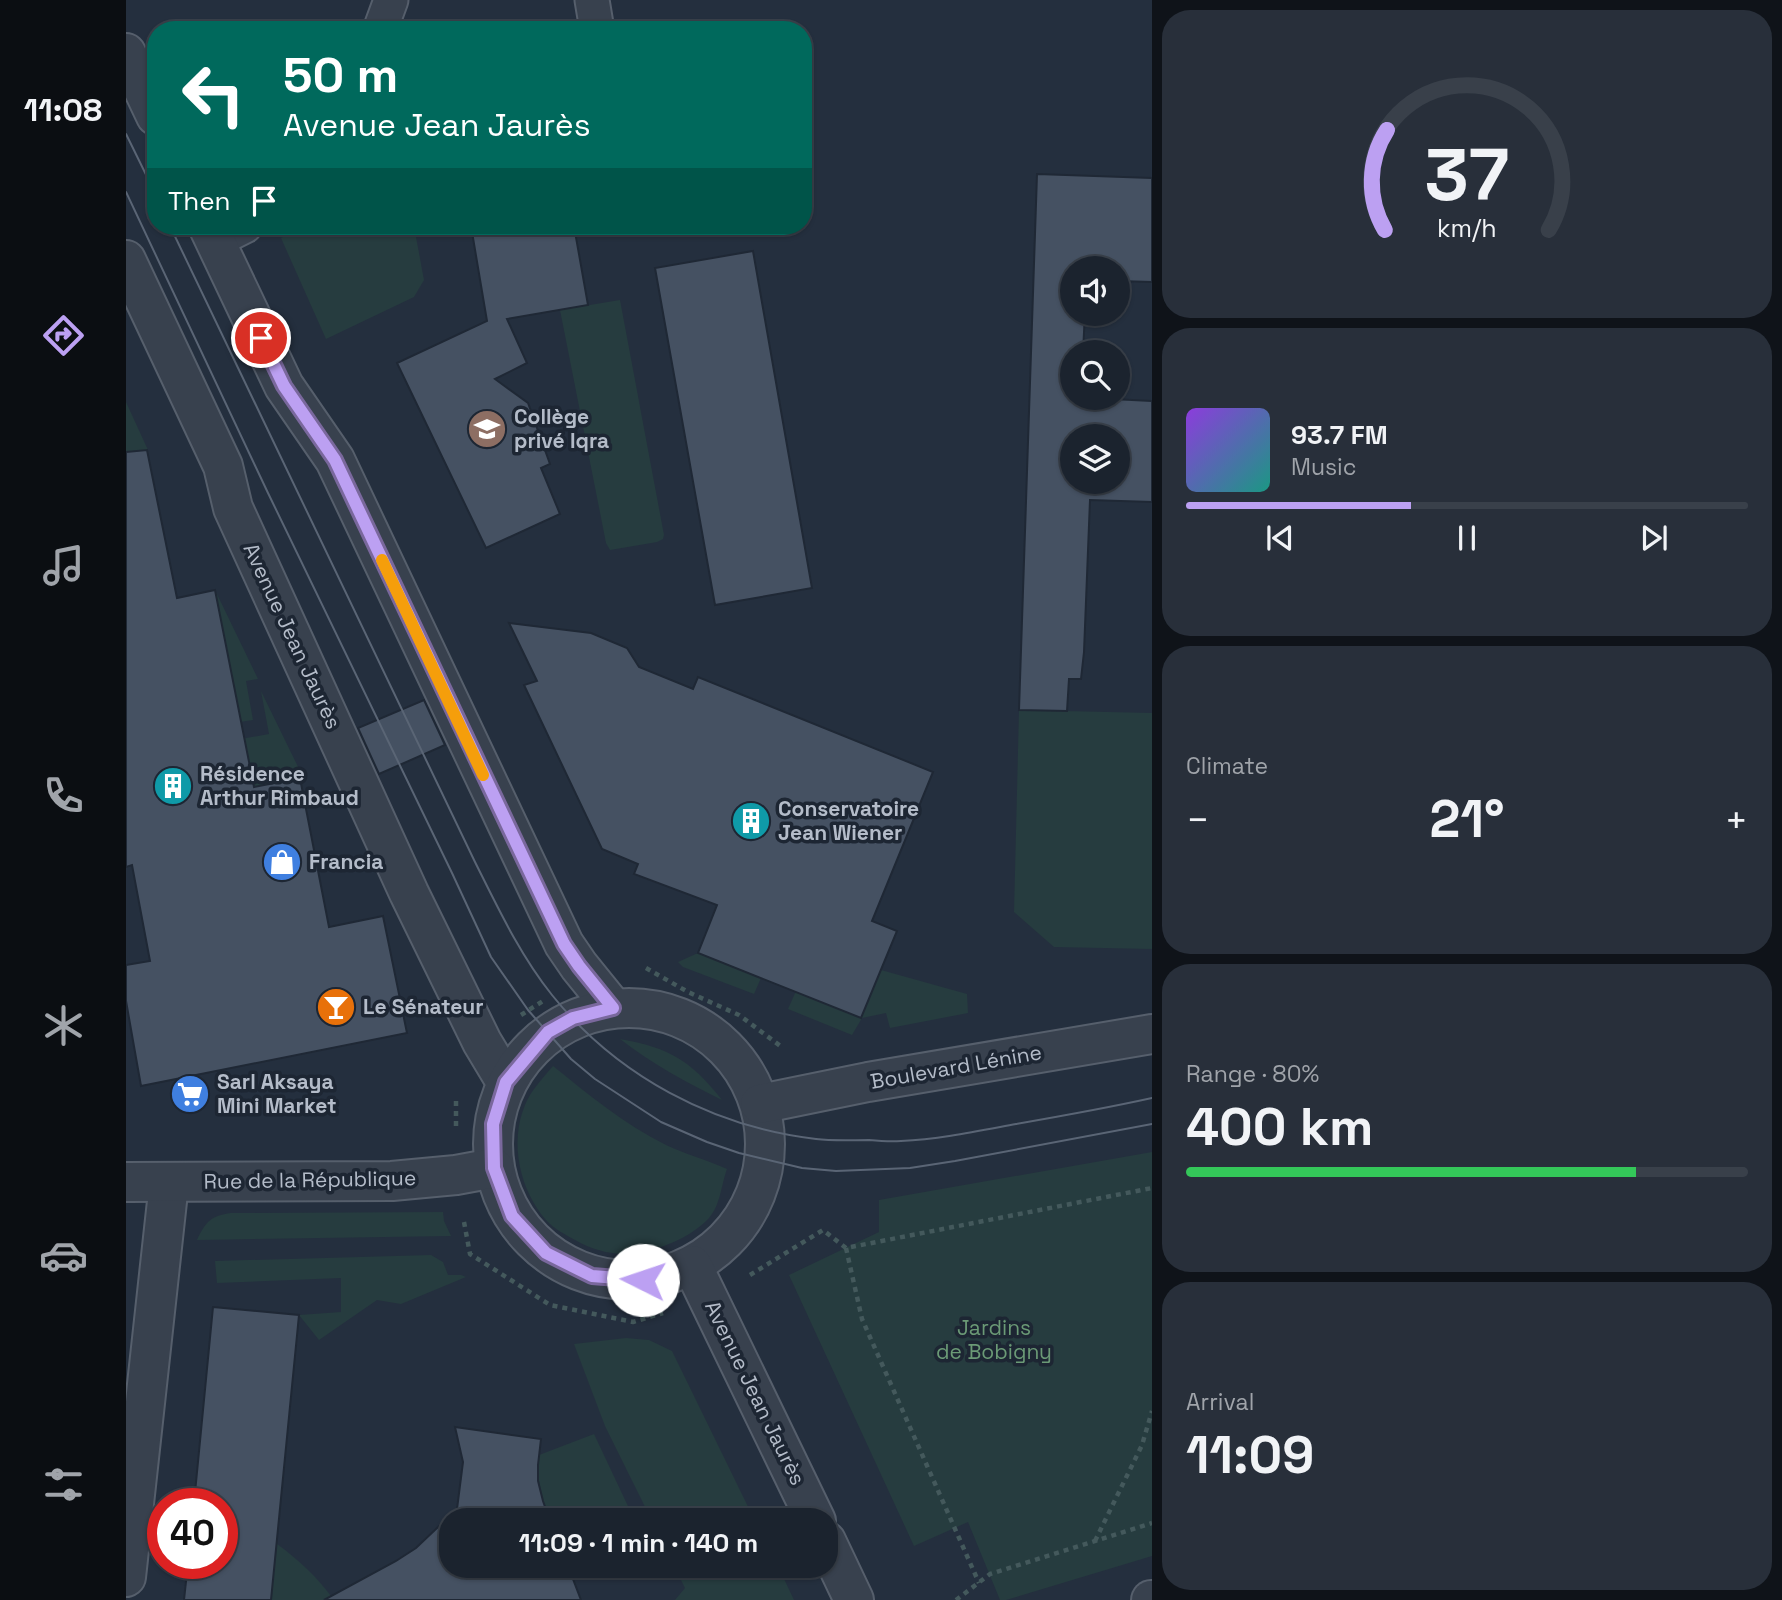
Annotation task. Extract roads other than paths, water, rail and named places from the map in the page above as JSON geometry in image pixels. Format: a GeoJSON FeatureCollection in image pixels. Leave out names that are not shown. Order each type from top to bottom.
{"type":"FeatureCollection","features":[{"type":"Feature","properties":{"kind":"street"},"geometry":{"type":"LineString","coordinates":[[126,53],[147,97]]}},
{"type":"Feature","properties":{"kind":"street"},"geometry":{"type":"LineString","coordinates":[[225,235],[284,386],[335,460],[564,944],[613,1008]]}},
{"type":"Feature","properties":{"kind":"street","name":"Avenue Jean Jaurès"},"geometry":{"type":"LineString","coordinates":[[126,260],[223,466],[233,508],[409,893],[482,1042],[506,1082]]}},
{"type":"Feature","properties":{"kind":"street"},"geometry":{"type":"LineString","coordinates":[[613,1008],[660,1011],[704,1029],[739,1062],[760,1104],[764,1129],[765,1159],[751,1205],[726,1240],[692,1265],[643,1280],[592,1276],[546,1253],[512,1216],[494,1168],[493,1124],[506,1082],[548,1032],[573,1018],[613,1008]]}},
{"type":"Feature","properties":{"kind":"street","name":"Boulevard Lénine"},"geometry":{"type":"LineString","coordinates":[[760,1104],[868,1082],[1152,1034]]}},
{"type":"Feature","properties":{"kind":"street","name":"Rue de la République"},"geometry":{"type":"LineString","coordinates":[[126,1182],[391,1181],[456,1175],[494,1168]]}},
{"type":"Feature","properties":{"kind":"street"},"geometry":{"type":"LineString","coordinates":[[126,1577],[169,1183]]}},
{"type":"Feature","properties":{"kind":"street","name":"Avenue Jean Jaurès"},"geometry":{"type":"LineString","coordinates":[[692,1265],[810,1508]]}},
{"type":"Feature","properties":{"kind":"street"},"geometry":{"type":"LineString","coordinates":[[838,1566],[854,1600]]}},
{"type":"Feature","properties":{"kind":"lane"},"geometry":{"type":"LineString","coordinates":[[383,21],[391,0]]}},
{"type":"Feature","properties":{"kind":"lane"},"geometry":{"type":"LineString","coordinates":[[592,0],[596,21]]}},
{"type":"Feature","properties":{"kind":"tram line"},"geometry":{"type":"LineString","coordinates":[[126,134],[147,177]]}},
{"type":"Feature","properties":{"kind":"tram line"},"geometry":{"type":"LineString","coordinates":[[126,192],[491,957],[528,1010],[571,1059],[595,1079],[661,1122],[739,1153],[802,1168],[836,1171],[910,1168],[1152,1124]]}},
{"type":"Feature","properties":{"kind":"tram line"},"geometry":{"type":"LineString","coordinates":[[174,235],[501,914],[552,995],[606,1050],[637,1073],[704,1110],[778,1133],[822,1140],[893,1141],[930,1138],[1152,1098]]}},
{"type":"Feature","properties":{"kind":"place","name":"Collège privé Iqra"},"geometry":{"type":"Point","coordinates":[487,429]}},
{"type":"Feature","properties":{"kind":"place","name":"Résidence Arthur Rimbaud"},"geometry":{"type":"Point","coordinates":[173,786]}},
{"type":"Feature","properties":{"kind":"place","name":"Conservatoire Jean Wiener"},"geometry":{"type":"Point","coordinates":[751,821]}},
{"type":"Feature","properties":{"kind":"place","name":"Francia"},"geometry":{"type":"Point","coordinates":[282,862]}},
{"type":"Feature","properties":{"kind":"place","name":"Le Sénateur"},"geometry":{"type":"Point","coordinates":[336,1007]}},
{"type":"Feature","properties":{"kind":"place","name":"Sarl Aksaya Mini Market"},"geometry":{"type":"Point","coordinates":[190,1094]}},
{"type":"Feature","properties":{"kind":"park label","name":"Jardins de Bobigny"},"geometry":{"type":"Point","coordinates":[994,1340]}}]}
